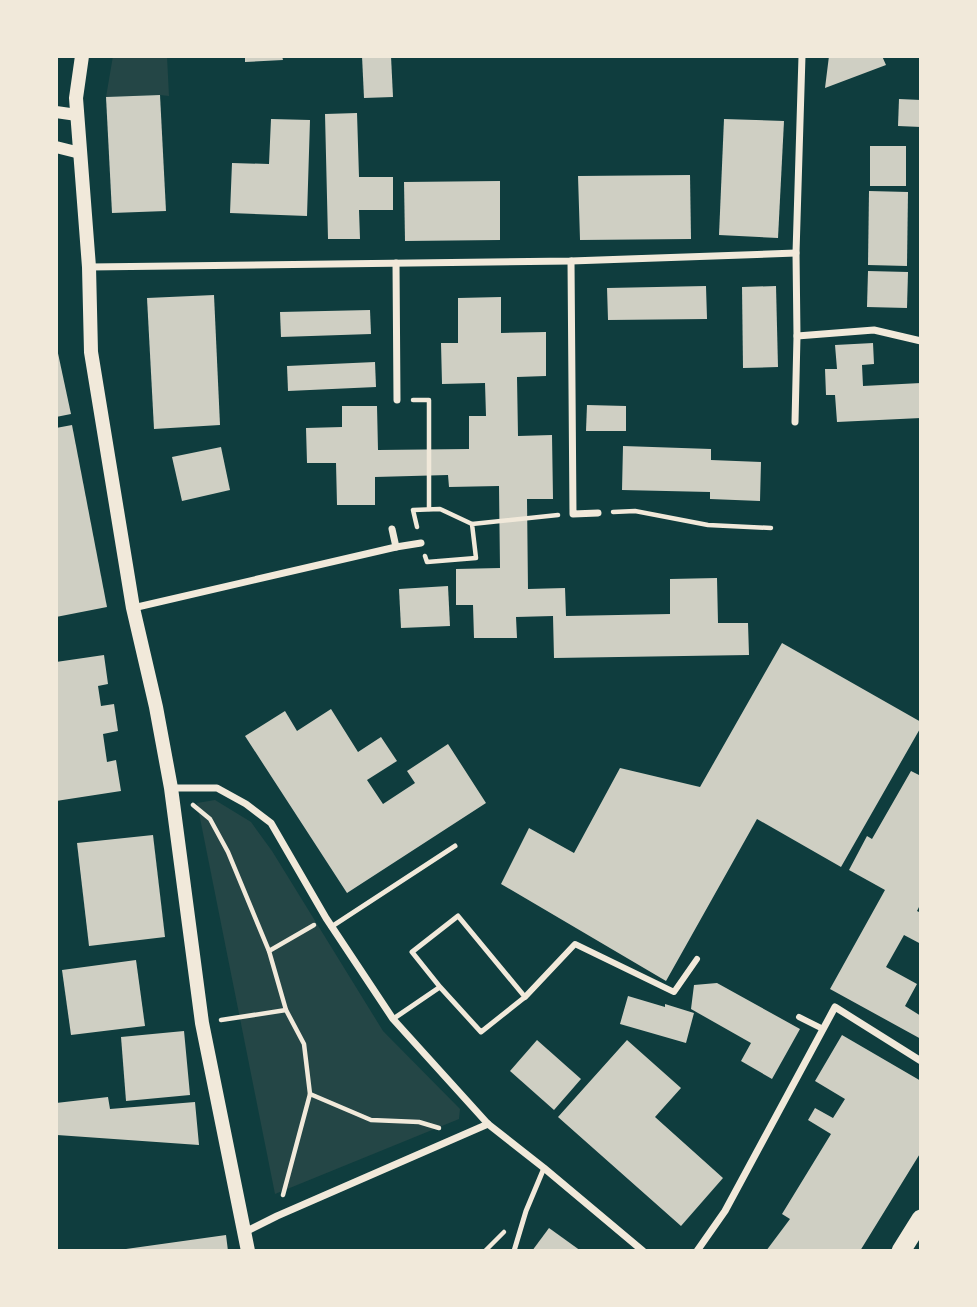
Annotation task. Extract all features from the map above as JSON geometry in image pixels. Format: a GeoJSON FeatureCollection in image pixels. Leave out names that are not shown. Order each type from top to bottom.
{"type":"FeatureCollection","features":[{"type":"Feature","properties":{"kind":"highway"},"geometry":{"type":"LineString","coordinates":[[901,1251],[921,1219]]}},
{"type":"Feature","properties":{"kind":"main road"},"geometry":{"type":"LineString","coordinates":[[82,56],[76,98],[89,267],[91,352],[132,608],[156,707],[171,788],[202,1023],[247,1251]]}},
{"type":"Feature","properties":{"kind":"street"},"geometry":{"type":"LineString","coordinates":[[795,422],[796,253],[802,56]]}},
{"type":"Feature","properties":{"kind":"street"},"geometry":{"type":"LineString","coordinates":[[56,112],[77,115]]}},
{"type":"Feature","properties":{"kind":"street"},"geometry":{"type":"LineString","coordinates":[[56,147],[80,153]]}},
{"type":"Feature","properties":{"kind":"street"},"geometry":{"type":"LineString","coordinates":[[89,267],[571,261],[796,253]]}},
{"type":"Feature","properties":{"kind":"street"},"geometry":{"type":"LineString","coordinates":[[571,261],[573,514],[598,513]]}},
{"type":"Feature","properties":{"kind":"street"},"geometry":{"type":"LineString","coordinates":[[396,263],[397,400]]}},
{"type":"Feature","properties":{"kind":"street"},"geometry":{"type":"LineString","coordinates":[[797,336],[874,330],[921,341]]}},
{"type":"Feature","properties":{"kind":"street"},"geometry":{"type":"LineString","coordinates":[[392,529],[396,547]]}},
{"type":"Feature","properties":{"kind":"street"},"geometry":{"type":"LineString","coordinates":[[132,608],[421,543]]}},
{"type":"Feature","properties":{"kind":"street"},"geometry":{"type":"LineString","coordinates":[[171,788],[216,788],[246,804],[271,823],[331,927],[393,1019],[488,1124],[643,1251]]}},
{"type":"Feature","properties":{"kind":"street"},"geometry":{"type":"LineString","coordinates":[[525,997],[575,944],[674,992],[697,959]]}},
{"type":"Feature","properties":{"kind":"street"},"geometry":{"type":"LineString","coordinates":[[697,1251],[725,1211],[835,1007],[921,1060]]}},
{"type":"Feature","properties":{"kind":"street"},"geometry":{"type":"LineString","coordinates":[[799,1017],[823,1029]]}},
{"type":"Feature","properties":{"kind":"street"},"geometry":{"type":"LineString","coordinates":[[244,1231],[488,1124]]}},
{"type":"Feature","properties":{"kind":"lane"},"geometry":{"type":"LineString","coordinates":[[331,927],[455,846]]}},
{"type":"Feature","properties":{"kind":"lane"},"geometry":{"type":"LineString","coordinates":[[458,916],[525,997],[481,1032],[440,987],[412,952],[458,916]]}},
{"type":"Feature","properties":{"kind":"lane"},"geometry":{"type":"LineString","coordinates":[[393,1019],[440,987]]}},
{"type":"Feature","properties":{"kind":"lane"},"geometry":{"type":"LineString","coordinates":[[513,1251],[544,1168]]}},
{"type":"Feature","properties":{"kind":"path"},"geometry":{"type":"LineString","coordinates":[[397,400],[429,400],[429,509]]}},
{"type":"Feature","properties":{"kind":"path"},"geometry":{"type":"LineString","coordinates":[[472,524],[477,558],[427,562],[414,510],[440,509],[472,524],[573,514]]}},
{"type":"Feature","properties":{"kind":"path"},"geometry":{"type":"LineString","coordinates":[[598,513],[635,511],[708,526],[771,528]]}},
{"type":"Feature","properties":{"kind":"path"},"geometry":{"type":"LineString","coordinates":[[171,788],[210,819],[228,852],[269,951],[286,1010],[304,1044],[310,1094],[277,1216]]}},
{"type":"Feature","properties":{"kind":"path"},"geometry":{"type":"LineString","coordinates":[[269,951],[326,918]]}},
{"type":"Feature","properties":{"kind":"path"},"geometry":{"type":"LineString","coordinates":[[202,1023],[286,1010]]}},
{"type":"Feature","properties":{"kind":"path"},"geometry":{"type":"LineString","coordinates":[[310,1094],[371,1120],[419,1122],[463,1136]]}},
{"type":"Feature","properties":{"kind":"shaded area"},"geometry":{"type":"Polygon","coordinates":[[[113,56],[167,56],[169,96],[106,97],[113,56]]]}},
{"type":"Feature","properties":{"kind":"shaded area"},"geometry":{"type":"Polygon","coordinates":[[[215,800],[251,822],[272,851],[383,1031],[460,1109],[459,1119],[275,1194],[197,803],[215,800]]]}},
{"type":"Feature","properties":{"kind":"building"},"geometry":{"type":"Polygon","coordinates":[[[245,56],[282,56],[283,60],[245,62],[245,56]]]}},
{"type":"Feature","properties":{"kind":"building"},"geometry":{"type":"Polygon","coordinates":[[[362,56],[391,56],[393,97],[364,98],[362,56]]]}},
{"type":"Feature","properties":{"kind":"building"},"geometry":{"type":"Polygon","coordinates":[[[829,56],[882,56],[886,65],[825,88],[829,56]]]}},
{"type":"Feature","properties":{"kind":"building"},"geometry":{"type":"Polygon","coordinates":[[[160,95],[166,211],[112,213],[106,97],[160,95]]]}},
{"type":"Feature","properties":{"kind":"building"},"geometry":{"type":"Polygon","coordinates":[[[899,99],[921,100],[921,127],[898,126],[899,99]]]}},
{"type":"Feature","properties":{"kind":"building"},"geometry":{"type":"Polygon","coordinates":[[[357,113],[359,177],[393,177],[393,210],[359,210],[360,239],[328,239],[325,114],[357,113]]]}},
{"type":"Feature","properties":{"kind":"building"},"geometry":{"type":"Polygon","coordinates":[[[271,119],[310,120],[307,216],[230,213],[232,163],[269,164],[271,119]]]}},
{"type":"Feature","properties":{"kind":"building"},"geometry":{"type":"Polygon","coordinates":[[[724,119],[784,121],[778,238],[719,235],[724,119]]]}},
{"type":"Feature","properties":{"kind":"building"},"geometry":{"type":"Polygon","coordinates":[[[870,146],[906,146],[906,186],[870,186],[870,146]]]}},
{"type":"Feature","properties":{"kind":"building"},"geometry":{"type":"Polygon","coordinates":[[[690,175],[691,239],[580,240],[578,176],[690,175]]]}},
{"type":"Feature","properties":{"kind":"building"},"geometry":{"type":"Polygon","coordinates":[[[500,181],[500,240],[405,241],[404,182],[500,181]]]}},
{"type":"Feature","properties":{"kind":"building"},"geometry":{"type":"Polygon","coordinates":[[[869,191],[908,192],[907,266],[868,265],[869,191]]]}},
{"type":"Feature","properties":{"kind":"building"},"geometry":{"type":"Polygon","coordinates":[[[868,271],[908,272],[907,308],[867,307],[868,271]]]}},
{"type":"Feature","properties":{"kind":"building"},"geometry":{"type":"Polygon","coordinates":[[[706,286],[707,319],[608,320],[607,288],[706,286]]]}},
{"type":"Feature","properties":{"kind":"building"},"geometry":{"type":"Polygon","coordinates":[[[776,286],[778,367],[743,368],[742,287],[776,286]]]}},
{"type":"Feature","properties":{"kind":"building"},"geometry":{"type":"Polygon","coordinates":[[[214,295],[220,425],[154,429],[147,298],[214,295]]]}},
{"type":"Feature","properties":{"kind":"building"},"geometry":{"type":"Polygon","coordinates":[[[501,297],[501,333],[546,332],[546,376],[517,377],[518,436],[552,435],[553,499],[527,499],[528,589],[565,588],[566,616],[670,614],[670,579],[717,578],[718,623],[748,623],[749,655],[554,658],[553,616],[516,617],[517,638],[474,638],[473,605],[456,605],[456,569],[500,568],[499,486],[449,487],[448,475],[375,477],[375,505],[337,505],[336,463],[307,463],[306,428],[342,427],[342,406],[377,406],[378,450],[469,449],[469,416],[486,416],[485,383],[442,384],[441,343],[458,343],[458,298],[501,297]]]}},
{"type":"Feature","properties":{"kind":"building"},"geometry":{"type":"Polygon","coordinates":[[[370,310],[371,334],[281,337],[280,312],[370,310]]]}},
{"type":"Feature","properties":{"kind":"building"},"geometry":{"type":"Polygon","coordinates":[[[873,343],[874,364],[862,365],[863,386],[921,383],[921,418],[837,422],[835,395],[826,395],[825,369],[837,369],[835,345],[873,343]]]}},
{"type":"Feature","properties":{"kind":"building"},"geometry":{"type":"Polygon","coordinates":[[[56,344],[71,414],[56,417],[56,344]]]}},
{"type":"Feature","properties":{"kind":"building"},"geometry":{"type":"Polygon","coordinates":[[[375,362],[376,387],[288,391],[287,366],[375,362]]]}},
{"type":"Feature","properties":{"kind":"building"},"geometry":{"type":"Polygon","coordinates":[[[587,405],[626,406],[626,431],[586,431],[587,405]]]}},
{"type":"Feature","properties":{"kind":"building"},"geometry":{"type":"Polygon","coordinates":[[[72,425],[107,607],[56,617],[56,428],[72,425]]]}},
{"type":"Feature","properties":{"kind":"building"},"geometry":{"type":"Polygon","coordinates":[[[623,446],[711,449],[711,460],[761,462],[760,501],[710,499],[710,492],[622,490],[623,446]]]}},
{"type":"Feature","properties":{"kind":"building"},"geometry":{"type":"Polygon","coordinates":[[[221,447],[230,490],[182,501],[172,457],[221,447]]]}},
{"type":"Feature","properties":{"kind":"building"},"geometry":{"type":"Polygon","coordinates":[[[448,586],[450,626],[401,628],[399,589],[448,586]]]}},
{"type":"Feature","properties":{"kind":"building"},"geometry":{"type":"Polygon","coordinates":[[[782,643],[921,722],[921,727],[841,867],[757,819],[666,981],[501,884],[529,828],[574,853],[620,768],[700,787],[782,643]]]}},
{"type":"Feature","properties":{"kind":"building"},"geometry":{"type":"Polygon","coordinates":[[[104,655],[108,684],[98,686],[101,706],[114,704],[118,731],[103,734],[107,762],[116,760],[121,791],[56,801],[56,662],[104,655]]]}},
{"type":"Feature","properties":{"kind":"building"},"geometry":{"type":"Polygon","coordinates":[[[331,709],[358,752],[381,737],[397,761],[367,780],[383,804],[415,783],[407,771],[448,744],[486,803],[347,893],[245,736],[285,711],[297,731],[331,709]]]}},
{"type":"Feature","properties":{"kind":"building"},"geometry":{"type":"Polygon","coordinates":[[[911,771],[921,776],[921,903],[917,911],[921,913],[921,944],[904,935],[886,967],[917,984],[905,1006],[921,1016],[921,1039],[830,989],[885,890],[849,870],[867,836],[872,839],[911,771]]]}},
{"type":"Feature","properties":{"kind":"building"},"geometry":{"type":"Polygon","coordinates":[[[153,835],[165,937],[89,946],[77,843],[153,835]]]}},
{"type":"Feature","properties":{"kind":"building"},"geometry":{"type":"Polygon","coordinates":[[[136,960],[145,1026],[71,1035],[62,970],[136,960]]]}},
{"type":"Feature","properties":{"kind":"building"},"geometry":{"type":"Polygon","coordinates":[[[717,983],[800,1029],[772,1079],[741,1061],[751,1043],[691,1009],[694,985],[717,983]]]}},
{"type":"Feature","properties":{"kind":"building"},"geometry":{"type":"Polygon","coordinates":[[[628,996],[694,1013],[686,1043],[620,1024],[628,996]]]}},
{"type":"Feature","properties":{"kind":"building"},"geometry":{"type":"Polygon","coordinates":[[[184,1031],[190,1095],[126,1101],[121,1037],[184,1031]]]}},
{"type":"Feature","properties":{"kind":"building"},"geometry":{"type":"Polygon","coordinates":[[[842,1035],[921,1081],[921,1152],[860,1251],[766,1251],[790,1219],[782,1214],[831,1134],[808,1120],[815,1108],[833,1118],[845,1099],[815,1081],[842,1035]]]}},
{"type":"Feature","properties":{"kind":"building"},"geometry":{"type":"Polygon","coordinates":[[[537,1040],[581,1079],[554,1110],[510,1071],[537,1040]]]}},
{"type":"Feature","properties":{"kind":"building"},"geometry":{"type":"Polygon","coordinates":[[[627,1040],[681,1088],[655,1117],[723,1178],[681,1226],[558,1117],[627,1040]]]}},
{"type":"Feature","properties":{"kind":"building"},"geometry":{"type":"Polygon","coordinates":[[[108,1097],[110,1109],[195,1102],[199,1145],[57,1135],[56,1103],[108,1097]]]}},
{"type":"Feature","properties":{"kind":"building"},"geometry":{"type":"Polygon","coordinates":[[[549,1228],[581,1251],[532,1251],[549,1228]]]}},
{"type":"Feature","properties":{"kind":"building"},"geometry":{"type":"Polygon","coordinates":[[[226,1235],[228,1251],[126,1251],[126,1249],[226,1235]]]}}]}
